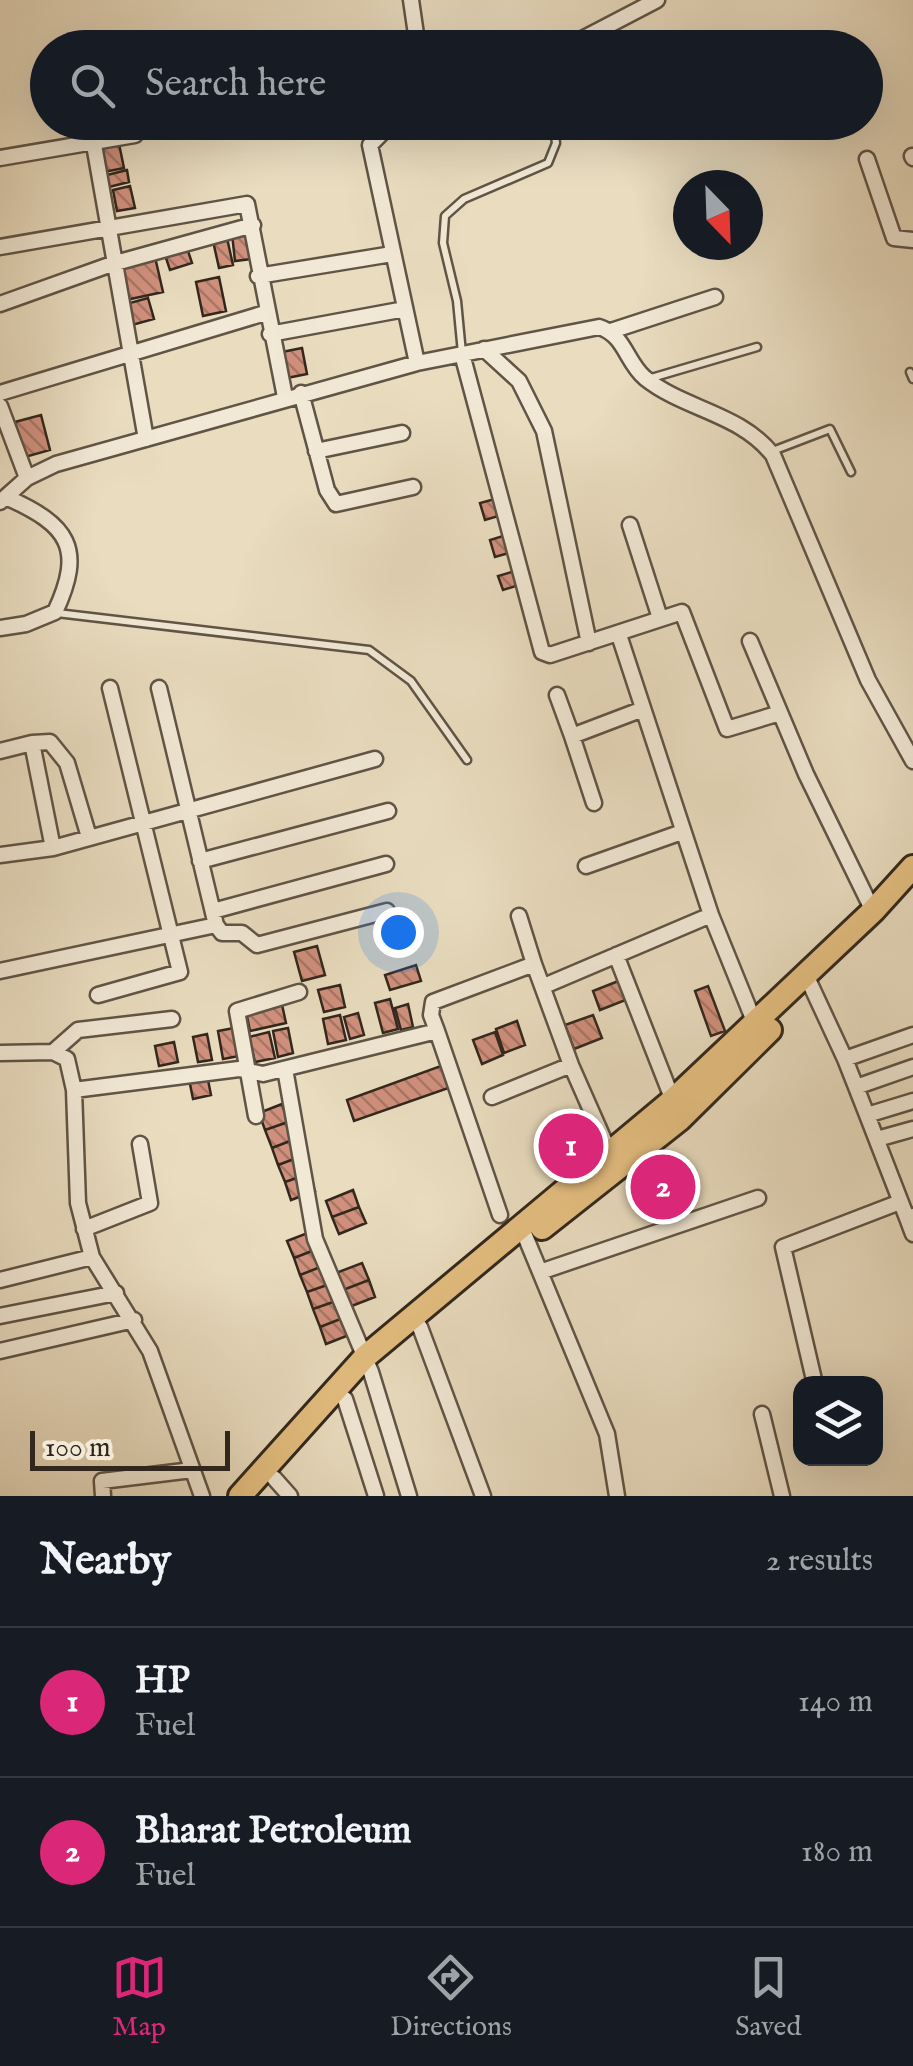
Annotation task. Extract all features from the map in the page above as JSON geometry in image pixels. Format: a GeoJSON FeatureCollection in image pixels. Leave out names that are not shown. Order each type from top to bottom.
{"type":"FeatureCollection","features":[{"type":"Feature","properties":{"kind":"main road"},"geometry":{"type":"LineString","coordinates":[[808,982],[873,911],[910,879]]}},
{"type":"Feature","properties":{"kind":"main road"},"geometry":{"type":"LineString","coordinates":[[240,1496],[368,1364],[516,1227],[614,1163],[677,1110],[910,879]]}},
{"type":"Feature","properties":{"kind":"main road"},"geometry":{"type":"LineString","coordinates":[[266,1487],[345,1399],[368,1364],[420,1327],[516,1227]]}},
{"type":"Feature","properties":{"kind":"street"},"geometry":{"type":"LineString","coordinates":[[410,0],[415,30]]}},
{"type":"Feature","properties":{"kind":"street"},"geometry":{"type":"LineString","coordinates":[[600,30],[657,0]]}},
{"type":"Feature","properties":{"kind":"street"},"geometry":{"type":"LineString","coordinates":[[93,140],[127,354],[146,439]]}},
{"type":"Feature","properties":{"kind":"street"},"geometry":{"type":"LineString","coordinates":[[0,158],[113,140]]}},
{"type":"Feature","properties":{"kind":"street"},"geometry":{"type":"LineString","coordinates":[[375,140],[370,145],[418,364]]}},
{"type":"Feature","properties":{"kind":"street"},"geometry":{"type":"LineString","coordinates":[[867,159],[894,238],[913,240]]}},
{"type":"Feature","properties":{"kind":"street"},"geometry":{"type":"LineString","coordinates":[[0,247],[107,232],[242,203],[250,207],[258,276],[284,397]]}},
{"type":"Feature","properties":{"kind":"street"},"geometry":{"type":"LineString","coordinates":[[0,304],[112,264],[253,225]]}},
{"type":"Feature","properties":{"kind":"street"},"geometry":{"type":"LineString","coordinates":[[258,276],[392,254]]}},
{"type":"Feature","properties":{"kind":"street"},"geometry":{"type":"LineString","coordinates":[[0,628],[26,624],[55,612],[62,596],[70,547],[61,528],[45,515],[4,500],[27,478],[56,464],[284,397],[584,327],[611,331],[715,297]]}},
{"type":"Feature","properties":{"kind":"street"},"geometry":{"type":"LineString","coordinates":[[270,334],[405,309]]}},
{"type":"Feature","properties":{"kind":"street"},"geometry":{"type":"LineString","coordinates":[[0,393],[265,313]]}},
{"type":"Feature","properties":{"kind":"street"},"geometry":{"type":"LineString","coordinates":[[611,331],[647,380],[750,431],[770,452],[868,680],[913,761]]}},
{"type":"Feature","properties":{"kind":"street"},"geometry":{"type":"LineString","coordinates":[[484,349],[519,381],[544,431],[589,643]]}},
{"type":"Feature","properties":{"kind":"street"},"geometry":{"type":"LineString","coordinates":[[462,354],[539,649],[550,655],[619,635],[660,618],[686,614],[701,668],[727,730],[780,713]]}},
{"type":"Feature","properties":{"kind":"street"},"geometry":{"type":"LineString","coordinates":[[302,393],[327,490],[336,504],[414,487]]}},
{"type":"Feature","properties":{"kind":"street"},"geometry":{"type":"LineString","coordinates":[[0,406],[6,448],[27,478]]}},
{"type":"Feature","properties":{"kind":"street"},"geometry":{"type":"LineString","coordinates":[[316,451],[402,433]]}},
{"type":"Feature","properties":{"kind":"street"},"geometry":{"type":"LineString","coordinates":[[630,526],[660,618]]}},
{"type":"Feature","properties":{"kind":"street"},"geometry":{"type":"LineString","coordinates":[[619,635],[711,916],[758,1031]]}},
{"type":"Feature","properties":{"kind":"street"},"geometry":{"type":"LineString","coordinates":[[750,641],[873,911]]}},
{"type":"Feature","properties":{"kind":"street"},"geometry":{"type":"LineString","coordinates":[[98,995],[178,974],[146,819],[110,688]]}},
{"type":"Feature","properties":{"kind":"street"},"geometry":{"type":"LineString","coordinates":[[159,688],[214,918],[222,933],[242,933],[257,944],[387,911]]}},
{"type":"Feature","properties":{"kind":"street"},"geometry":{"type":"LineString","coordinates":[[557,695],[594,804]]}},
{"type":"Feature","properties":{"kind":"street"},"geometry":{"type":"LineString","coordinates":[[572,736],[643,709]]}},
{"type":"Feature","properties":{"kind":"street"},"geometry":{"type":"LineString","coordinates":[[0,751],[50,742],[63,752],[89,837]]}},
{"type":"Feature","properties":{"kind":"street"},"geometry":{"type":"LineString","coordinates":[[32,743],[53,848]]}},
{"type":"Feature","properties":{"kind":"street"},"geometry":{"type":"LineString","coordinates":[[0,854],[53,848],[146,819],[375,759]]}},
{"type":"Feature","properties":{"kind":"street"},"geometry":{"type":"LineString","coordinates":[[200,861],[388,811]]}},
{"type":"Feature","properties":{"kind":"street"},"geometry":{"type":"LineString","coordinates":[[586,866],[682,832]]}},
{"type":"Feature","properties":{"kind":"street"},"geometry":{"type":"LineString","coordinates":[[0,971],[172,934],[386,864]]}},
{"type":"Feature","properties":{"kind":"street"},"geometry":{"type":"LineString","coordinates":[[519,916],[570,1065],[614,1163]]}},
{"type":"Feature","properties":{"kind":"street"},"geometry":{"type":"LineString","coordinates":[[544,986],[711,916]]}},
{"type":"Feature","properties":{"kind":"street"},"geometry":{"type":"LineString","coordinates":[[616,955],[677,1110]]}},
{"type":"Feature","properties":{"kind":"street"},"geometry":{"type":"LineString","coordinates":[[534,964],[433,1002],[431,1015],[516,1227],[543,1272],[607,1434],[616,1496]]}},
{"type":"Feature","properties":{"kind":"street"},"geometry":{"type":"LineString","coordinates":[[808,982],[845,1059],[900,1202],[910,1217],[913,1234]]}},
{"type":"Feature","properties":{"kind":"street"},"geometry":{"type":"LineString","coordinates":[[256,1116],[237,1011],[300,992]]}},
{"type":"Feature","properties":{"kind":"street"},"geometry":{"type":"LineString","coordinates":[[53,1052],[70,1034],[86,1028],[172,1019]]}},
{"type":"Feature","properties":{"kind":"street"},"geometry":{"type":"LineString","coordinates":[[74,1090],[232,1070],[285,1069],[437,1031]]}},
{"type":"Feature","properties":{"kind":"street"},"geometry":{"type":"LineString","coordinates":[[845,1059],[913,1034]]}},
{"type":"Feature","properties":{"kind":"street"},"geometry":{"type":"LineString","coordinates":[[0,1053],[53,1052],[67,1059],[74,1090],[76,1174],[92,1258],[134,1320],[164,1383],[202,1496]]}},
{"type":"Feature","properties":{"kind":"street"},"geometry":{"type":"LineString","coordinates":[[492,1097],[570,1065]]}},
{"type":"Feature","properties":{"kind":"street"},"geometry":{"type":"LineString","coordinates":[[856,1087],[913,1067]]}},
{"type":"Feature","properties":{"kind":"street"},"geometry":{"type":"LineString","coordinates":[[285,1069],[315,1238],[368,1364],[410,1496]]}},
{"type":"Feature","properties":{"kind":"street"},"geometry":{"type":"LineString","coordinates":[[867,1116],[913,1101]]}},
{"type":"Feature","properties":{"kind":"street"},"geometry":{"type":"LineString","coordinates":[[876,1139],[913,1128]]}},
{"type":"Feature","properties":{"kind":"street"},"geometry":{"type":"LineString","coordinates":[[84,1230],[150,1203],[140,1144]]}},
{"type":"Feature","properties":{"kind":"street"},"geometry":{"type":"LineString","coordinates":[[543,1272],[758,1198]]}},
{"type":"Feature","properties":{"kind":"street"},"geometry":{"type":"LineString","coordinates":[[813,1376],[783,1247],[900,1202]]}},
{"type":"Feature","properties":{"kind":"street"},"geometry":{"type":"LineString","coordinates":[[0,1280],[92,1258]]}},
{"type":"Feature","properties":{"kind":"street"},"geometry":{"type":"LineString","coordinates":[[0,1316],[116,1293]]}},
{"type":"Feature","properties":{"kind":"street"},"geometry":{"type":"LineString","coordinates":[[0,1351],[134,1320]]}},
{"type":"Feature","properties":{"kind":"street"},"geometry":{"type":"LineString","coordinates":[[420,1327],[483,1496]]}},
{"type":"Feature","properties":{"kind":"street"},"geometry":{"type":"LineString","coordinates":[[345,1399],[376,1496]]}},
{"type":"Feature","properties":{"kind":"street"},"geometry":{"type":"LineString","coordinates":[[762,1414],[782,1496]]}},
{"type":"Feature","properties":{"kind":"street"},"geometry":{"type":"LineString","coordinates":[[103,1496],[102,1481],[192,1470]]}},
{"type":"Feature","properties":{"kind":"street"},"geometry":{"type":"LineString","coordinates":[[266,1487],[290,1496]]}},
{"type":"Feature","properties":{"kind":"lane"},"geometry":{"type":"LineString","coordinates":[[462,354],[458,301],[443,243],[445,216],[464,199],[548,162],[555,140]]}},
{"type":"Feature","properties":{"kind":"lane"},"geometry":{"type":"LineString","coordinates":[[647,380],[758,346]]}},
{"type":"Feature","properties":{"kind":"lane"},"geometry":{"type":"LineString","coordinates":[[770,452],[830,429],[851,472]]}},
{"type":"Feature","properties":{"kind":"lane"},"geometry":{"type":"LineString","coordinates":[[55,612],[369,650],[412,681],[467,760]]}},
{"type":"Feature","properties":{"kind":"building"},"geometry":{"type":"Polygon","coordinates":[[[118,140],[124,168],[104,172],[98,144],[118,140]]]}},
{"type":"Feature","properties":{"kind":"building"},"geometry":{"type":"Polygon","coordinates":[[[127,170],[129,182],[109,187],[107,175],[127,170]]]}},
{"type":"Feature","properties":{"kind":"building"},"geometry":{"type":"Polygon","coordinates":[[[130,186],[135,208],[117,211],[113,190],[130,186]]]}},
{"type":"Feature","properties":{"kind":"building"},"geometry":{"type":"Polygon","coordinates":[[[249,232],[252,259],[235,261],[232,234],[249,232]]]}},
{"type":"Feature","properties":{"kind":"building"},"geometry":{"type":"Polygon","coordinates":[[[227,238],[233,265],[219,268],[213,241],[227,238]]]}},
{"type":"Feature","properties":{"kind":"building"},"geometry":{"type":"Polygon","coordinates":[[[187,248],[192,263],[170,270],[165,255],[187,248]]]}},
{"type":"Feature","properties":{"kind":"building"},"geometry":{"type":"Polygon","coordinates":[[[155,257],[163,292],[126,300],[119,266],[155,257]]]}},
{"type":"Feature","properties":{"kind":"building"},"geometry":{"type":"Polygon","coordinates":[[[219,277],[226,311],[203,316],[196,282],[219,277]]]}},
{"type":"Feature","properties":{"kind":"building"},"geometry":{"type":"Polygon","coordinates":[[[148,298],[154,319],[132,325],[126,304],[148,298]]]}},
{"type":"Feature","properties":{"kind":"building"},"geometry":{"type":"Polygon","coordinates":[[[302,348],[307,374],[287,378],[282,352],[302,348]]]}},
{"type":"Feature","properties":{"kind":"building"},"geometry":{"type":"Polygon","coordinates":[[[41,415],[50,450],[25,457],[15,422],[41,415]]]}},
{"type":"Feature","properties":{"kind":"building"},"geometry":{"type":"Polygon","coordinates":[[[498,498],[502,515],[485,520],[480,503],[498,498]]]}},
{"type":"Feature","properties":{"kind":"building"},"geometry":{"type":"Polygon","coordinates":[[[506,535],[512,552],[495,557],[490,540],[506,535]]]}},
{"type":"Feature","properties":{"kind":"building"},"geometry":{"type":"Polygon","coordinates":[[[515,571],[519,585],[503,590],[498,576],[515,571]]]}},
{"type":"Feature","properties":{"kind":"building"},"geometry":{"type":"Polygon","coordinates":[[[317,946],[325,975],[302,981],[294,952],[317,946]]]}},
{"type":"Feature","properties":{"kind":"building"},"geometry":{"type":"Polygon","coordinates":[[[416,965],[421,981],[390,990],[385,975],[416,965]]]}},
{"type":"Feature","properties":{"kind":"building"},"geometry":{"type":"Polygon","coordinates":[[[621,980],[628,999],[600,1010],[593,991],[621,980]]]}},
{"type":"Feature","properties":{"kind":"building"},"geometry":{"type":"Polygon","coordinates":[[[340,985],[345,1007],[324,1012],[318,990],[340,985]]]}},
{"type":"Feature","properties":{"kind":"building"},"geometry":{"type":"Polygon","coordinates":[[[708,986],[725,1031],[711,1036],[695,991],[708,986]]]}},
{"type":"Feature","properties":{"kind":"building"},"geometry":{"type":"Polygon","coordinates":[[[390,999],[398,1029],[383,1033],[375,1003],[390,999]]]}},
{"type":"Feature","properties":{"kind":"building"},"geometry":{"type":"Polygon","coordinates":[[[281,1000],[286,1023],[250,1031],[245,1007],[281,1000]]]}},
{"type":"Feature","properties":{"kind":"building"},"geometry":{"type":"Polygon","coordinates":[[[408,1004],[413,1027],[401,1030],[395,1008],[408,1004]]]}},
{"type":"Feature","properties":{"kind":"building"},"geometry":{"type":"Polygon","coordinates":[[[358,1013],[364,1035],[350,1039],[344,1017],[358,1013]]]}},
{"type":"Feature","properties":{"kind":"building"},"geometry":{"type":"Polygon","coordinates":[[[340,1015],[346,1040],[328,1044],[323,1019],[340,1015]]]}},
{"type":"Feature","properties":{"kind":"building"},"geometry":{"type":"Polygon","coordinates":[[[593,1015],[602,1038],[574,1049],[565,1025],[593,1015]]]}},
{"type":"Feature","properties":{"kind":"building"},"geometry":{"type":"Polygon","coordinates":[[[517,1021],[525,1045],[504,1053],[496,1029],[517,1021]]]}},
{"type":"Feature","properties":{"kind":"building"},"geometry":{"type":"Polygon","coordinates":[[[234,1028],[239,1056],[223,1059],[218,1031],[234,1028]]]}},
{"type":"Feature","properties":{"kind":"building"},"geometry":{"type":"Polygon","coordinates":[[[288,1028],[293,1053],[278,1057],[273,1031],[288,1028]]]}},
{"type":"Feature","properties":{"kind":"building"},"geometry":{"type":"Polygon","coordinates":[[[269,1032],[275,1058],[255,1062],[249,1037],[269,1032]]]}},
{"type":"Feature","properties":{"kind":"building"},"geometry":{"type":"Polygon","coordinates":[[[495,1032],[503,1055],[482,1064],[473,1040],[495,1032]]]}},
{"type":"Feature","properties":{"kind":"building"},"geometry":{"type":"Polygon","coordinates":[[[207,1034],[212,1060],[198,1062],[193,1037],[207,1034]]]}},
{"type":"Feature","properties":{"kind":"building"},"geometry":{"type":"Polygon","coordinates":[[[174,1042],[178,1062],[159,1066],[155,1046],[174,1042]]]}},
{"type":"Feature","properties":{"kind":"building"},"geometry":{"type":"Polygon","coordinates":[[[449,1063],[457,1085],[354,1121],[347,1100],[449,1063]]]}},
{"type":"Feature","properties":{"kind":"building"},"geometry":{"type":"Polygon","coordinates":[[[207,1075],[211,1095],[193,1099],[189,1079],[207,1075]]]}},
{"type":"Feature","properties":{"kind":"building"},"geometry":{"type":"Polygon","coordinates":[[[282,1104],[288,1122],[265,1130],[259,1113],[282,1104]]]}},
{"type":"Feature","properties":{"kind":"building"},"geometry":{"type":"Polygon","coordinates":[[[288,1122],[295,1139],[272,1148],[265,1130],[288,1122]]]}},
{"type":"Feature","properties":{"kind":"building"},"geometry":{"type":"Polygon","coordinates":[[[295,1139],[302,1156],[278,1165],[272,1148],[295,1139]]]}},
{"type":"Feature","properties":{"kind":"building"},"geometry":{"type":"Polygon","coordinates":[[[302,1156],[308,1174],[285,1182],[278,1165],[302,1156]]]}},
{"type":"Feature","properties":{"kind":"building"},"geometry":{"type":"Polygon","coordinates":[[[308,1174],[315,1191],[291,1200],[285,1182],[308,1174]]]}},
{"type":"Feature","properties":{"kind":"building"},"geometry":{"type":"Polygon","coordinates":[[[353,1190],[359,1207],[332,1217],[326,1201],[353,1190]]]}},
{"type":"Feature","properties":{"kind":"building"},"geometry":{"type":"Polygon","coordinates":[[[359,1207],[366,1223],[339,1234],[332,1217],[359,1207]]]}},
{"type":"Feature","properties":{"kind":"building"},"geometry":{"type":"Polygon","coordinates":[[[310,1232],[317,1249],[294,1258],[287,1241],[310,1232]]]}},
{"type":"Feature","properties":{"kind":"building"},"geometry":{"type":"Polygon","coordinates":[[[317,1249],[323,1266],[300,1275],[294,1258],[317,1249]]]}},
{"type":"Feature","properties":{"kind":"building"},"geometry":{"type":"Polygon","coordinates":[[[362,1263],[369,1280],[343,1290],[336,1273],[362,1263]]]}},
{"type":"Feature","properties":{"kind":"building"},"geometry":{"type":"Polygon","coordinates":[[[323,1266],[330,1284],[307,1292],[300,1275],[323,1266]]]}},
{"type":"Feature","properties":{"kind":"building"},"geometry":{"type":"Polygon","coordinates":[[[369,1280],[375,1297],[349,1307],[343,1290],[369,1280]]]}},
{"type":"Feature","properties":{"kind":"building"},"geometry":{"type":"Polygon","coordinates":[[[330,1284],[336,1301],[313,1309],[307,1292],[330,1284]]]}},
{"type":"Feature","properties":{"kind":"building"},"geometry":{"type":"Polygon","coordinates":[[[336,1301],[343,1318],[320,1327],[313,1309],[336,1301]]]}},
{"type":"Feature","properties":{"kind":"building"},"geometry":{"type":"Polygon","coordinates":[[[343,1318],[349,1335],[326,1344],[320,1327],[343,1318]]]}},
{"type":"Feature","properties":{"kind":"place","name":"HP"},"geometry":{"type":"Point","coordinates":[571,1146]}},
{"type":"Feature","properties":{"kind":"place","name":"Bharat Petroleum"},"geometry":{"type":"Point","coordinates":[663,1187]}}]}
